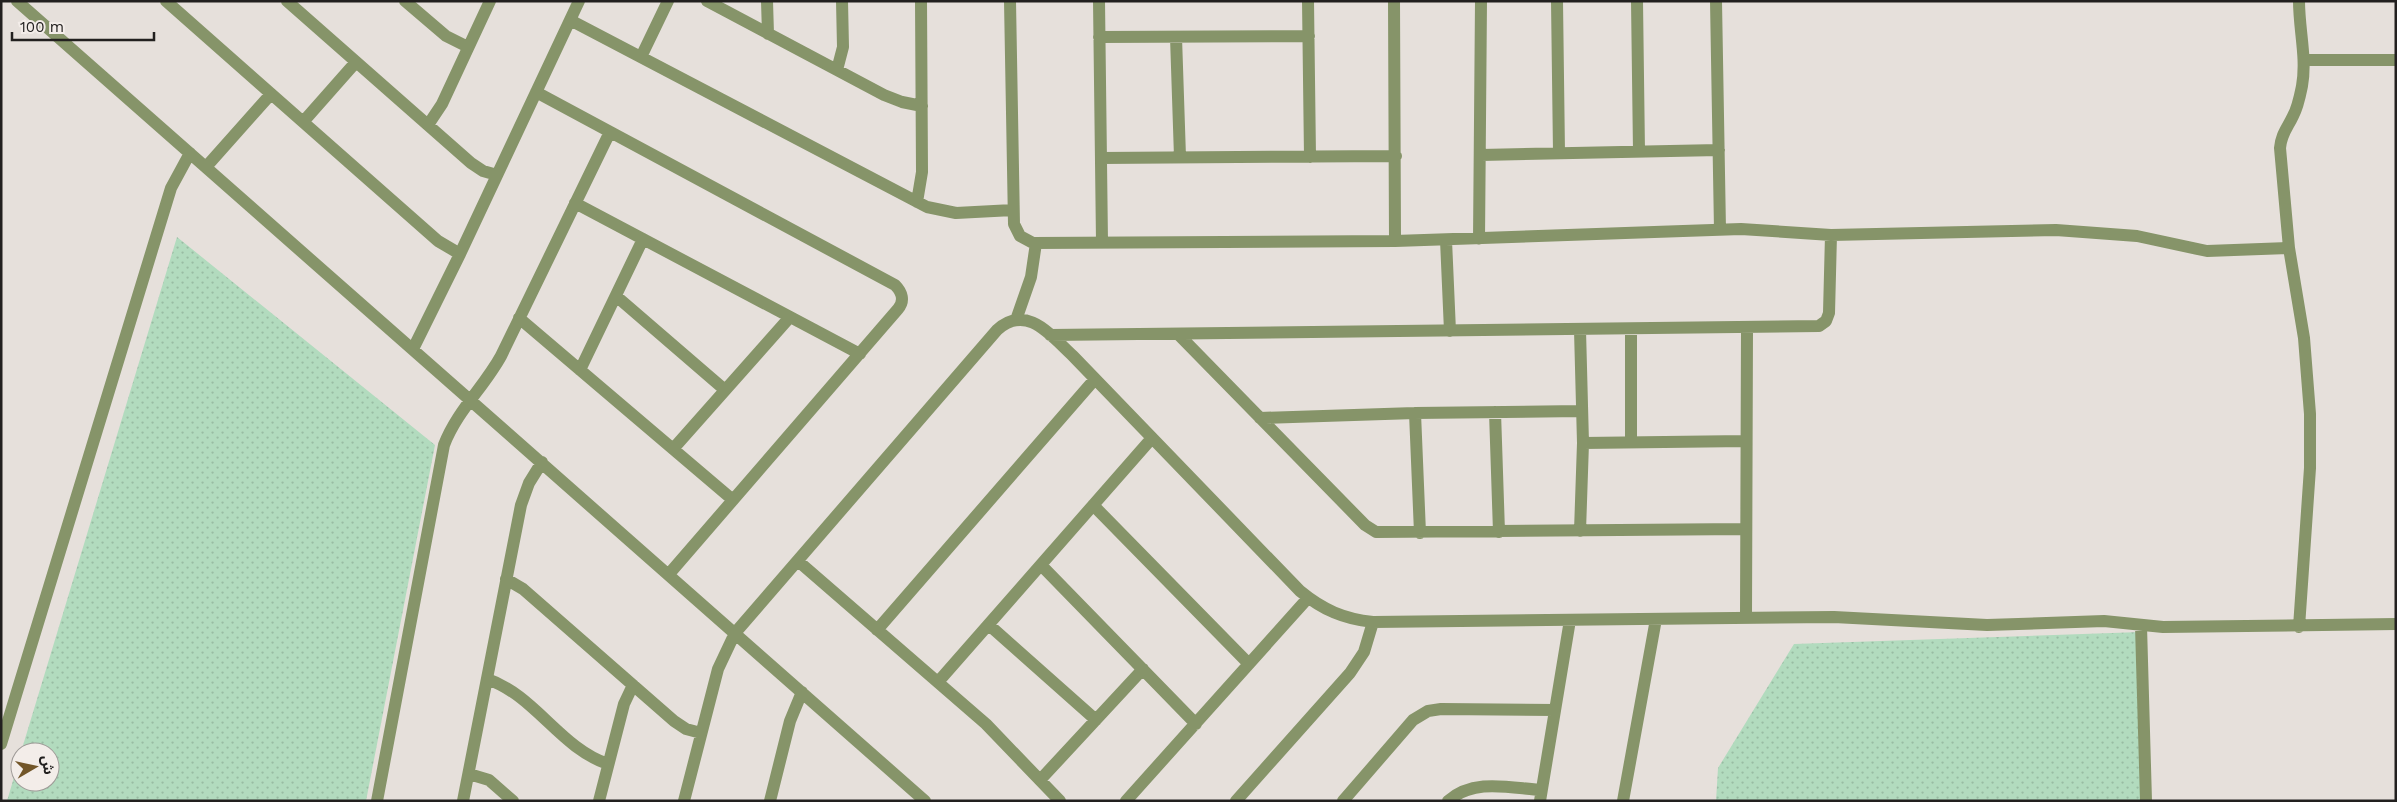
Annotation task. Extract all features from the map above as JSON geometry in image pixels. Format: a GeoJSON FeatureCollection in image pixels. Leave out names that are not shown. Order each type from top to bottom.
{"type":"FeatureCollection","features":[{"type":"Feature","properties":{"kind":"street"},"geometry":{"type":"LineString","coordinates":[[17,1],[925,801]]}},
{"type":"Feature","properties":{"kind":"street"},"geometry":{"type":"LineString","coordinates":[[166,1],[438,242],[460,254]]}},
{"type":"Feature","properties":{"kind":"street"},"geometry":{"type":"LineString","coordinates":[[287,1],[302,6],[356,62],[477,168],[497,175]]}},
{"type":"Feature","properties":{"kind":"street"},"geometry":{"type":"LineString","coordinates":[[405,1],[446,36],[468,47]]}},
{"type":"Feature","properties":{"kind":"street"},"geometry":{"type":"LineString","coordinates":[[428,125],[442,104],[490,1]]}},
{"type":"Feature","properties":{"kind":"street"},"geometry":{"type":"LineString","coordinates":[[413,349],[460,254],[579,1]]}},
{"type":"Feature","properties":{"kind":"street"},"geometry":{"type":"LineString","coordinates":[[641,57],[668,1]]}},
{"type":"Feature","properties":{"kind":"street"},"geometry":{"type":"LineString","coordinates":[[707,1],[892,99],[922,106]]}},
{"type":"Feature","properties":{"kind":"street"},"geometry":{"type":"LineString","coordinates":[[767,1],[768,34]]}},
{"type":"Feature","properties":{"kind":"street"},"geometry":{"type":"LineString","coordinates":[[837,70],[843,48],[842,1]]}},
{"type":"Feature","properties":{"kind":"street"},"geometry":{"type":"LineString","coordinates":[[917,202],[922,172],[920,1]]}},
{"type":"Feature","properties":{"kind":"street"},"geometry":{"type":"LineString","coordinates":[[1010,1],[1014,224],[1017,232],[1024,239],[1036,243],[1395,241],[1720,230],[1831,234],[2056,230],[2137,236],[2207,250],[2289,248]]}},
{"type":"Feature","properties":{"kind":"street"},"geometry":{"type":"LineString","coordinates":[[1098,1],[1102,242]]}},
{"type":"Feature","properties":{"kind":"street"},"geometry":{"type":"LineString","coordinates":[[1308,1],[1310,156]]}},
{"type":"Feature","properties":{"kind":"street"},"geometry":{"type":"LineString","coordinates":[[1394,1],[1395,241]]}},
{"type":"Feature","properties":{"kind":"street"},"geometry":{"type":"LineString","coordinates":[[1479,239],[1481,155],[1480,1]]}},
{"type":"Feature","properties":{"kind":"street"},"geometry":{"type":"LineString","coordinates":[[1557,1],[1558,153]]}},
{"type":"Feature","properties":{"kind":"street"},"geometry":{"type":"LineString","coordinates":[[1637,1],[1639,152]]}},
{"type":"Feature","properties":{"kind":"street"},"geometry":{"type":"LineString","coordinates":[[1716,1],[1720,230]]}},
{"type":"Feature","properties":{"kind":"street"},"geometry":{"type":"LineString","coordinates":[[2299,1],[2300,28],[2305,60],[2299,100],[2281,142],[2289,248],[2303,330],[2310,414],[2310,468],[2299,627]]}},
{"type":"Feature","properties":{"kind":"street"},"geometry":{"type":"LineString","coordinates":[[570,20],[917,202],[938,210],[956,213],[1013,210]]}},
{"type":"Feature","properties":{"kind":"street"},"geometry":{"type":"LineString","coordinates":[[1099,37],[1309,36]]}},
{"type":"Feature","properties":{"kind":"street"},"geometry":{"type":"LineString","coordinates":[[1176,37],[1180,157]]}},
{"type":"Feature","properties":{"kind":"street"},"geometry":{"type":"LineString","coordinates":[[2305,60],[2396,60]]}},
{"type":"Feature","properties":{"kind":"street"},"geometry":{"type":"LineString","coordinates":[[303,122],[356,62]]}},
{"type":"Feature","properties":{"kind":"street"},"geometry":{"type":"LineString","coordinates":[[536,92],[898,287],[902,295],[901,306],[669,574]]}},
{"type":"Feature","properties":{"kind":"street"},"geometry":{"type":"LineString","coordinates":[[206,167],[271,94]]}},
{"type":"Feature","properties":{"kind":"street"},"geometry":{"type":"LineString","coordinates":[[377,801],[394,723],[441,455],[452,425],[495,367],[610,132]]}},
{"type":"Feature","properties":{"kind":"street"},"geometry":{"type":"LineString","coordinates":[[1481,155],[1719,150]]}},
{"type":"Feature","properties":{"kind":"street"},"geometry":{"type":"LineString","coordinates":[[1,744],[171,188],[190,153]]}},
{"type":"Feature","properties":{"kind":"street"},"geometry":{"type":"LineString","coordinates":[[1101,158],[1396,156]]}},
{"type":"Feature","properties":{"kind":"street"},"geometry":{"type":"LineString","coordinates":[[575,203],[860,354]]}},
{"type":"Feature","properties":{"kind":"street"},"geometry":{"type":"LineString","coordinates":[[1050,335],[1631,330],[1819,326],[1823,324],[1829,313],[1831,234]]}},
{"type":"Feature","properties":{"kind":"street"},"geometry":{"type":"LineString","coordinates":[[580,370],[644,239]]}},
{"type":"Feature","properties":{"kind":"street"},"geometry":{"type":"LineString","coordinates":[[1446,240],[1450,331]]}},
{"type":"Feature","properties":{"kind":"street"},"geometry":{"type":"LineString","coordinates":[[1016,320],[1026,294],[1036,243]]}},
{"type":"Feature","properties":{"kind":"street"},"geometry":{"type":"LineString","coordinates":[[616,296],[725,390]]}},
{"type":"Feature","properties":{"kind":"street"},"geometry":{"type":"LineString","coordinates":[[673,450],[790,317]]}},
{"type":"Feature","properties":{"kind":"street"},"geometry":{"type":"LineString","coordinates":[[519,318],[733,500]]}},
{"type":"Feature","properties":{"kind":"street"},"geometry":{"type":"LineString","coordinates":[[684,801],[718,669],[735,633],[997,330],[1008,322],[1024,319],[1035,323],[1050,335],[1095,379],[1308,598],[1338,615],[1373,622],[1854,617],[1988,626],[2104,622],[2141,626],[2299,627],[2396,624]]}},
{"type":"Feature","properties":{"kind":"street"},"geometry":{"type":"LineString","coordinates":[[1746,618],[1747,328]]}},
{"type":"Feature","properties":{"kind":"street"},"geometry":{"type":"LineString","coordinates":[[1580,330],[1583,443],[1580,531]]}},
{"type":"Feature","properties":{"kind":"street"},"geometry":{"type":"LineString","coordinates":[[1631,330],[1631,442]]}},
{"type":"Feature","properties":{"kind":"street"},"geometry":{"type":"LineString","coordinates":[[1178,334],[1365,525],[1376,532],[1746,529]]}},
{"type":"Feature","properties":{"kind":"street"},"geometry":{"type":"LineString","coordinates":[[877,630],[1095,379]]}},
{"type":"Feature","properties":{"kind":"street"},"geometry":{"type":"LineString","coordinates":[[1495,412],[1499,532]]}},
{"type":"Feature","properties":{"kind":"street"},"geometry":{"type":"LineString","coordinates":[[1260,418],[1415,413],[1581,412]]}},
{"type":"Feature","properties":{"kind":"street"},"geometry":{"type":"LineString","coordinates":[[1415,413],[1420,532]]}},
{"type":"Feature","properties":{"kind":"street"},"geometry":{"type":"LineString","coordinates":[[938,682],[1152,438]]}},
{"type":"Feature","properties":{"kind":"street"},"geometry":{"type":"LineString","coordinates":[[1583,443],[1746,441]]}},
{"type":"Feature","properties":{"kind":"street"},"geometry":{"type":"LineString","coordinates":[[463,801],[521,505],[529,483],[542,462]]}},
{"type":"Feature","properties":{"kind":"street"},"geometry":{"type":"LineString","coordinates":[[1093,505],[1249,664]]}},
{"type":"Feature","properties":{"kind":"street"},"geometry":{"type":"LineString","coordinates":[[798,561],[1008,745],[1060,801]]}},
{"type":"Feature","properties":{"kind":"street"},"geometry":{"type":"LineString","coordinates":[[1041,565],[1196,724]]}},
{"type":"Feature","properties":{"kind":"street"},"geometry":{"type":"LineString","coordinates":[[506,579],[523,589],[680,725],[700,733]]}},
{"type":"Feature","properties":{"kind":"street"},"geometry":{"type":"LineString","coordinates":[[1126,801],[1308,598]]}},
{"type":"Feature","properties":{"kind":"street"},"geometry":{"type":"LineString","coordinates":[[1623,801],[1656,619]]}},
{"type":"Feature","properties":{"kind":"street"},"geometry":{"type":"LineString","coordinates":[[1448,801],[1461,792],[1475,787],[1540,795],[1570,620]]}},
{"type":"Feature","properties":{"kind":"street"},"geometry":{"type":"LineString","coordinates":[[1236,801],[1350,673],[1364,652],[1373,622]]}},
{"type":"Feature","properties":{"kind":"street"},"geometry":{"type":"LineString","coordinates":[[988,625],[1096,720]]}},
{"type":"Feature","properties":{"kind":"street"},"geometry":{"type":"LineString","coordinates":[[2141,626],[2146,801]]}},
{"type":"Feature","properties":{"kind":"street"},"geometry":{"type":"LineString","coordinates":[[1041,779],[1143,669]]}},
{"type":"Feature","properties":{"kind":"street"},"geometry":{"type":"LineString","coordinates":[[487,679],[516,693],[582,751],[608,764]]}},
{"type":"Feature","properties":{"kind":"street"},"geometry":{"type":"LineString","coordinates":[[599,801],[624,704],[633,685]]}},
{"type":"Feature","properties":{"kind":"street"},"geometry":{"type":"LineString","coordinates":[[770,801],[790,721],[802,692]]}},
{"type":"Feature","properties":{"kind":"street"},"geometry":{"type":"LineString","coordinates":[[1342,801],[1413,720],[1423,714],[1441,709],[1555,710]]}},
{"type":"Feature","properties":{"kind":"street"},"geometry":{"type":"LineString","coordinates":[[468,774],[489,780],[513,801]]}},
{"type":"Feature","properties":{"kind":"green space"},"geometry":{"type":"Polygon","coordinates":[[[177,237],[435,445],[366,801],[7,801],[10,791],[60,792],[60,742],[24,742],[177,237]]]}},
{"type":"Feature","properties":{"kind":"green space"},"geometry":{"type":"Polygon","coordinates":[[[2141,632],[2142,801],[1716,801],[1718,768],[1794,644],[2141,632]]]}}]}
